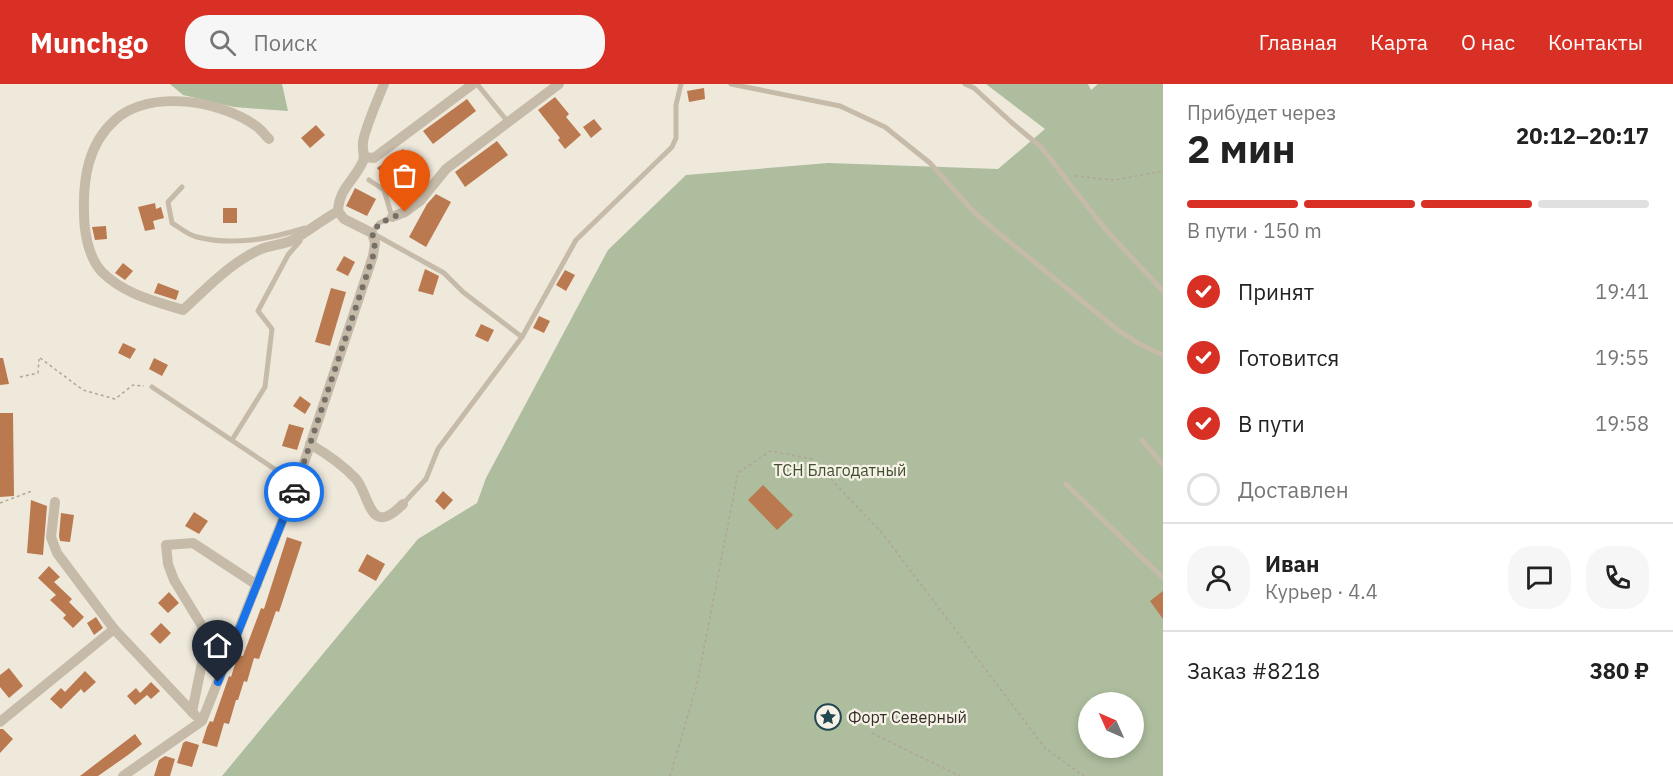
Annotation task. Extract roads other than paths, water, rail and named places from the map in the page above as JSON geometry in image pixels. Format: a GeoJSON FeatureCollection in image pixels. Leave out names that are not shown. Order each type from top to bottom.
{"type":"FeatureCollection","features":[{"type":"Feature","properties":{"kind":"street"},"geometry":{"type":"LineString","coordinates":[[123,776],[202,721],[297,484],[373,256],[375,243],[372,233],[344,219],[338,211],[338,201],[364,157],[363,142],[384,84]]}},
{"type":"Feature","properties":{"kind":"street"},"geometry":{"type":"LineString","coordinates":[[364,157],[374,158],[475,84]]}},
{"type":"Feature","properties":{"kind":"street"},"geometry":{"type":"LineString","coordinates":[[392,217],[405,212],[420,201],[446,169],[559,84]]}},
{"type":"Feature","properties":{"kind":"street"},"geometry":{"type":"LineString","coordinates":[[269,139],[256,126],[231,113],[199,102],[175,101],[144,104],[116,120],[102,136],[90,158],[83,182],[84,236],[100,270],[114,283],[138,297],[183,310],[214,281],[259,250],[293,240],[312,225],[338,211]]}},
{"type":"Feature","properties":{"kind":"street"},"geometry":{"type":"LineString","coordinates":[[310,444],[333,458],[358,481],[374,513],[383,517],[393,514],[403,504]]}},
{"type":"Feature","properties":{"kind":"street"},"geometry":{"type":"LineString","coordinates":[[55,502],[51,537],[57,553],[114,629],[202,721]]}},
{"type":"Feature","properties":{"kind":"street"},"geometry":{"type":"LineString","coordinates":[[192,712],[203,658],[202,626],[174,580],[168,564],[166,545],[193,543],[257,585]]}},
{"type":"Feature","properties":{"kind":"street"},"geometry":{"type":"LineString","coordinates":[[0,722],[114,629]]}},
{"type":"Feature","properties":{"kind":"lane"},"geometry":{"type":"LineString","coordinates":[[475,84],[508,122]]}},
{"type":"Feature","properties":{"kind":"lane"},"geometry":{"type":"LineString","coordinates":[[403,504],[426,479],[438,449],[522,338],[576,240],[672,147],[676,138],[676,105],[681,84]]}},
{"type":"Feature","properties":{"kind":"lane"},"geometry":{"type":"LineString","coordinates":[[731,84],[840,106],[885,127],[930,163],[973,211],[996,231],[1119,331],[1163,355]]}},
{"type":"Feature","properties":{"kind":"lane"},"geometry":{"type":"LineString","coordinates":[[965,84],[974,88],[1041,147],[1105,229],[1163,291]]}},
{"type":"Feature","properties":{"kind":"lane"},"geometry":{"type":"LineString","coordinates":[[369,180],[384,190],[392,217],[380,223],[372,233],[444,273],[463,292],[522,338]]}},
{"type":"Feature","properties":{"kind":"lane"},"geometry":{"type":"LineString","coordinates":[[182,187],[168,202],[172,223],[195,237],[245,242],[283,235],[312,225]]}},
{"type":"Feature","properties":{"kind":"lane"},"geometry":{"type":"LineString","coordinates":[[232,440],[266,387],[272,330],[258,311],[288,255],[312,225]]}},
{"type":"Feature","properties":{"kind":"lane"},"geometry":{"type":"LineString","coordinates":[[152,387],[297,484]]}},
{"type":"Feature","properties":{"kind":"lane"},"geometry":{"type":"LineString","coordinates":[[1142,440],[1163,465]]}},
{"type":"Feature","properties":{"kind":"lane"},"geometry":{"type":"LineString","coordinates":[[1066,484],[1163,578]]}},
{"type":"Feature","properties":{"kind":"place","name":"Форт Северный"},"geometry":{"type":"Point","coordinates":[828,717]}},
{"type":"Feature","properties":{"kind":"park label","name":"ТСН Благодатный"},"geometry":{"type":"Point","coordinates":[840,470]}}]}
